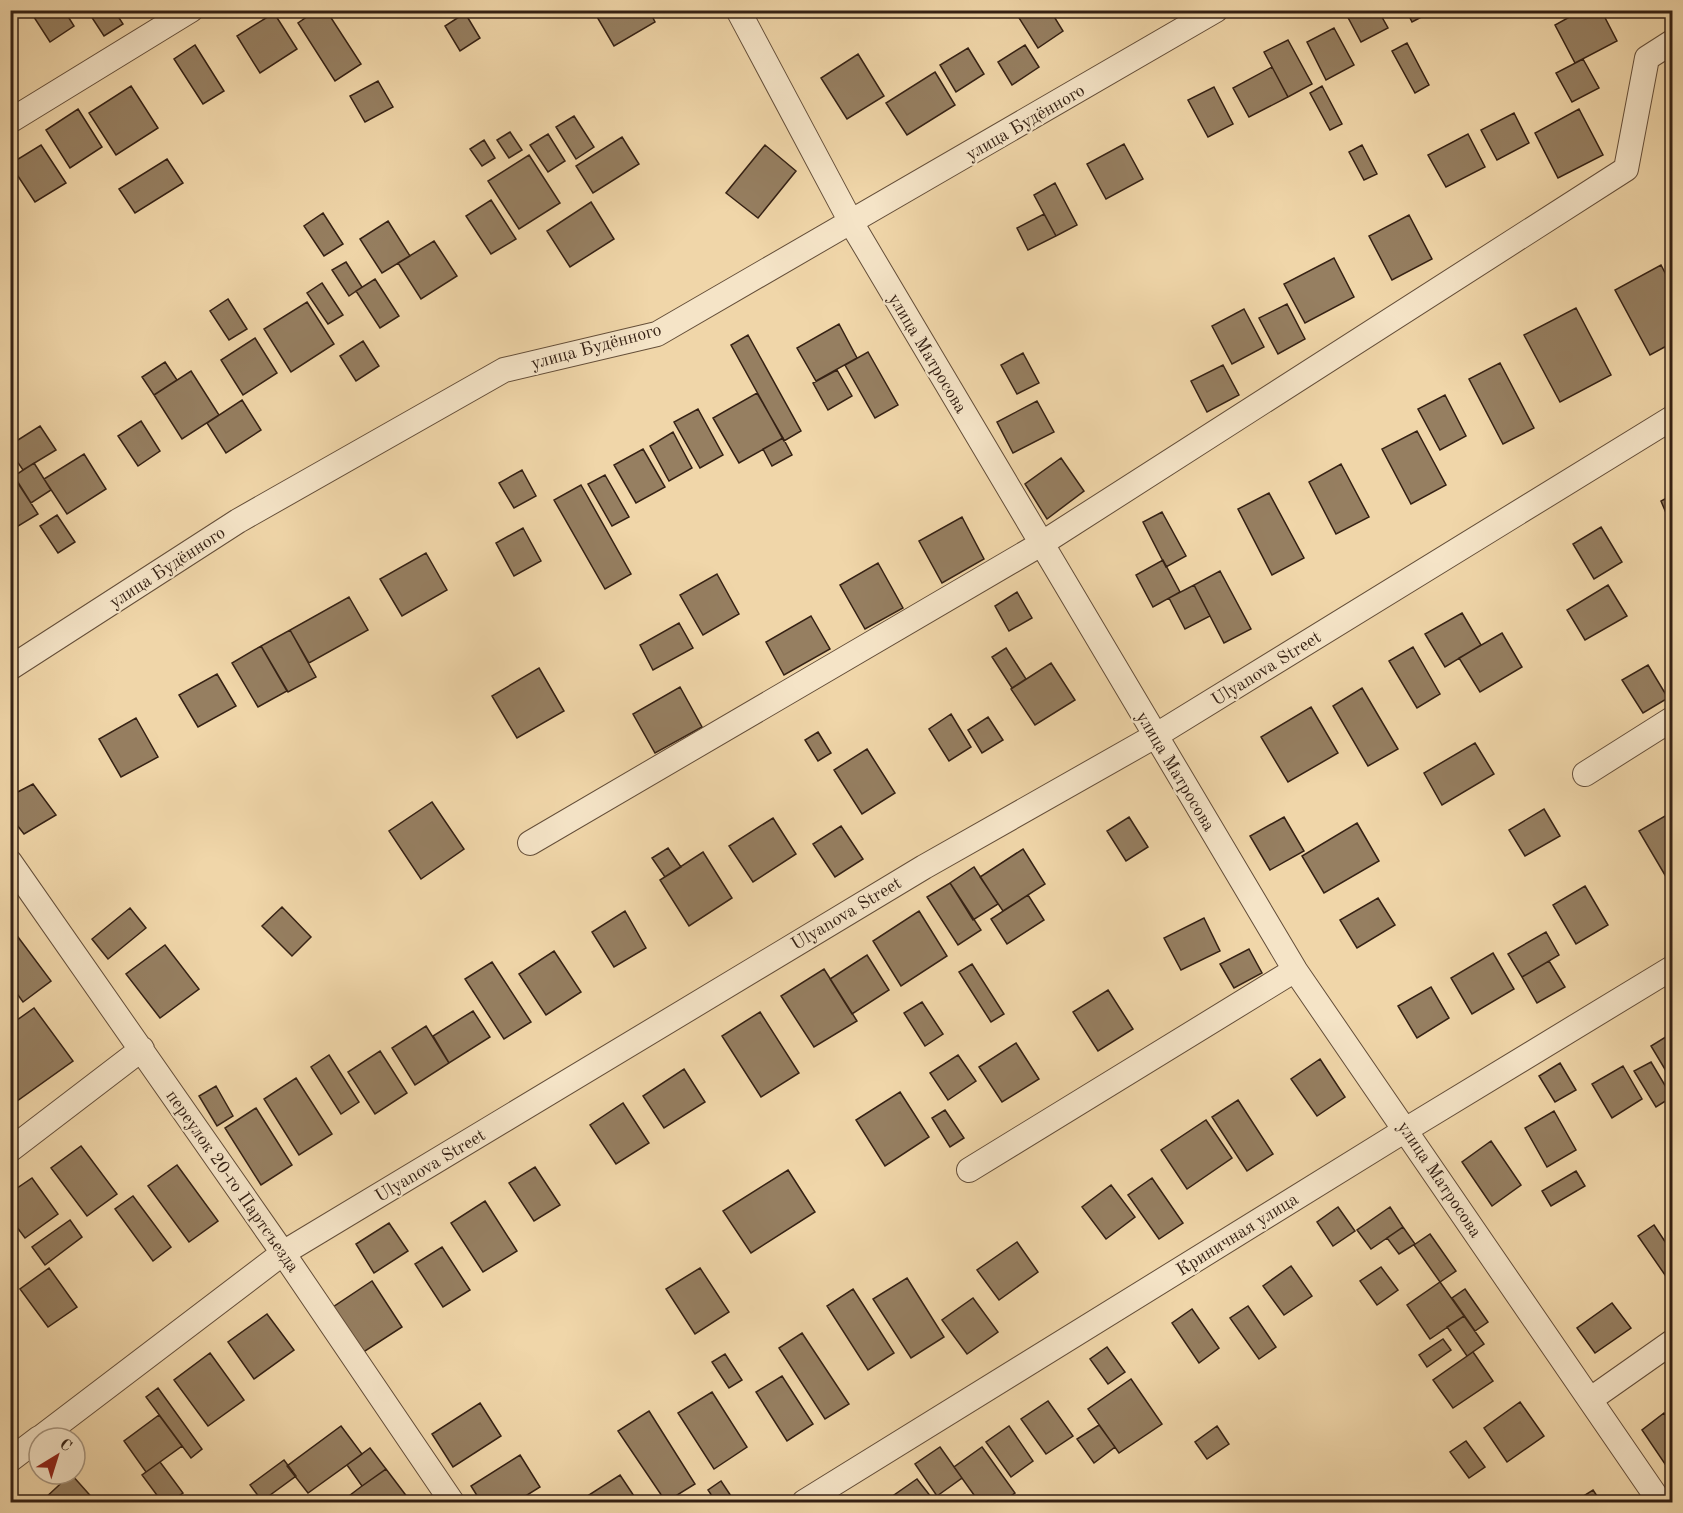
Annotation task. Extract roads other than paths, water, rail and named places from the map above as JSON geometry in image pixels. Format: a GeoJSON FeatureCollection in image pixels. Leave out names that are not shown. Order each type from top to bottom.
{"type":"FeatureCollection","features":[{"type":"Feature","properties":{"kind":"street"},"geometry":{"type":"LineString","coordinates":[[10,121],[191,10]]}},
{"type":"Feature","properties":{"kind":"street","name":"улица Матросова"},"geometry":{"type":"LineString","coordinates":[[738,10],[852,224],[1295,970],[1407,1129],[1660,1503]]}},
{"type":"Feature","properties":{"kind":"street","name":"улица Будённого"},"geometry":{"type":"LineString","coordinates":[[10,668],[237,521],[504,370],[657,334],[852,224],[1216,10]]}},
{"type":"Feature","properties":{"kind":"street"},"geometry":{"type":"LineString","coordinates":[[530,843],[1041,544],[1626,169],[1647,58],[1672,42]]}},
{"type":"Feature","properties":{"kind":"street","name":"Ulyanova Street"},"geometry":{"type":"LineString","coordinates":[[55,1426],[283,1253],[924,867],[1155,736],[1672,418]]}},
{"type":"Feature","properties":{"kind":"street"},"geometry":{"type":"LineString","coordinates":[[1585,774],[1672,719]]}},
{"type":"Feature","properties":{"kind":"street","name":"переулок 20-го Партсъезда"},"geometry":{"type":"LineString","coordinates":[[10,862],[283,1253],[452,1503]]}},
{"type":"Feature","properties":{"kind":"street","name":"Криничная улица"},"geometry":{"type":"LineString","coordinates":[[804,1503],[1407,1129],[1672,968]]}},
{"type":"Feature","properties":{"kind":"street"},"geometry":{"type":"LineString","coordinates":[[969,1170],[1295,970]]}},
{"type":"Feature","properties":{"kind":"street"},"geometry":{"type":"LineString","coordinates":[[10,1150],[142,1049]]}},
{"type":"Feature","properties":{"kind":"street"},"geometry":{"type":"LineString","coordinates":[[1591,1399],[1672,1342]]}},
{"type":"Feature","properties":{"kind":"street","name":"Ulyanova Street"},"geometry":{"type":"LineString","coordinates":[[10,1460],[27,1447]]}}]}
